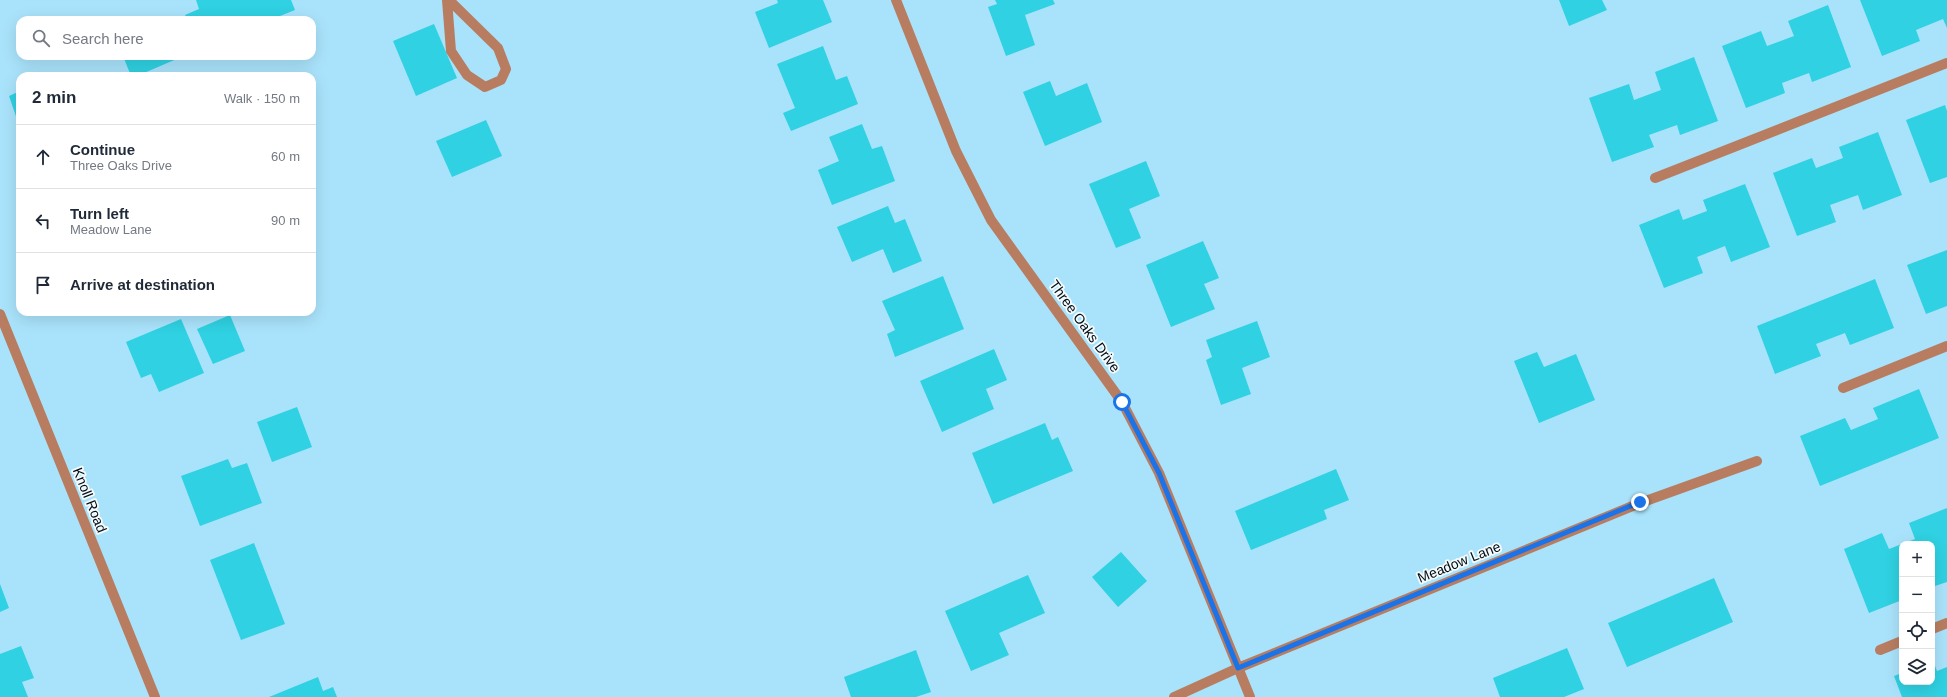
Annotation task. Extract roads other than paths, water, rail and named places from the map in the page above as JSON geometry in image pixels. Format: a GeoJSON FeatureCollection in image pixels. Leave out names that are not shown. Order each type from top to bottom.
{"type":"FeatureCollection","features":[{"type":"Feature","properties":{"kind":"street"},"geometry":{"type":"LineString","coordinates":[[448,0],[498,48],[506,69],[501,80],[485,87],[467,75],[451,52],[448,0]]}},
{"type":"Feature","properties":{"kind":"street","name":"Three Oaks Drive"},"geometry":{"type":"LineString","coordinates":[[896,0],[956,151],[991,220],[1122,402],[1159,473],[1250,697]]}},
{"type":"Feature","properties":{"kind":"street"},"geometry":{"type":"LineString","coordinates":[[1655,178],[1947,62]]}},
{"type":"Feature","properties":{"kind":"street","name":"Knoll Road"},"geometry":{"type":"LineString","coordinates":[[0,314],[155,697]]}},
{"type":"Feature","properties":{"kind":"street"},"geometry":{"type":"LineString","coordinates":[[1843,388],[1947,346]]}},
{"type":"Feature","properties":{"kind":"street","name":"Meadow Lane"},"geometry":{"type":"LineString","coordinates":[[1174,697],[1238,668],[1640,502],[1758,461]]}},
{"type":"Feature","properties":{"kind":"street"},"geometry":{"type":"LineString","coordinates":[[1935,628],[1947,623]]}},
{"type":"Feature","properties":{"kind":"street"},"geometry":{"type":"LineString","coordinates":[[1880,650],[1899,642]]}}]}
